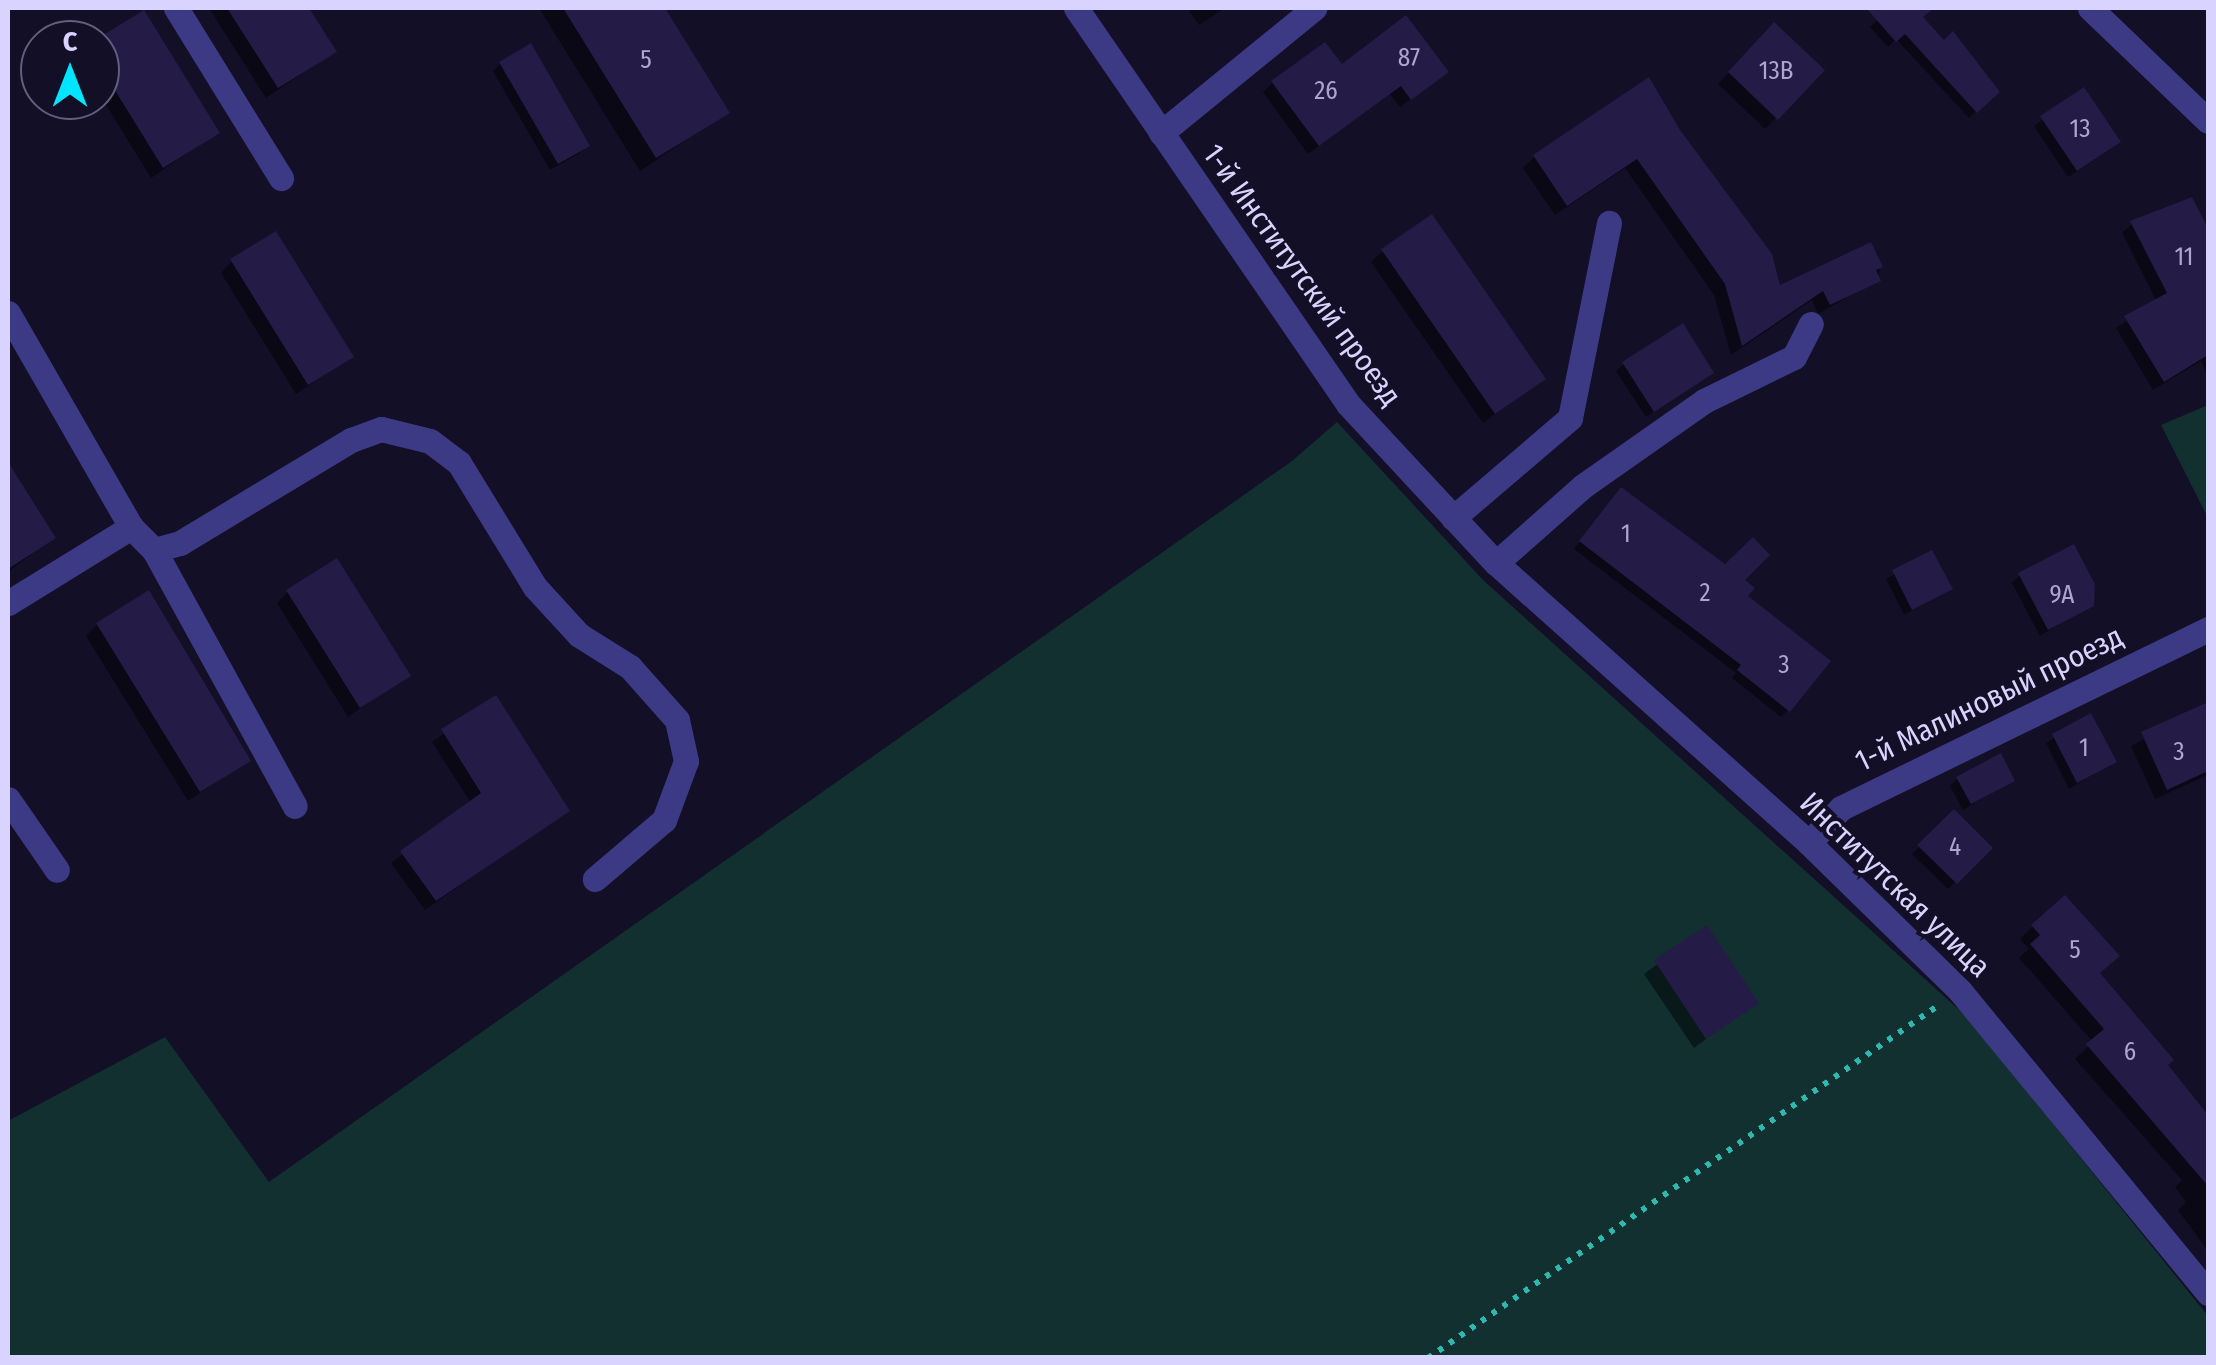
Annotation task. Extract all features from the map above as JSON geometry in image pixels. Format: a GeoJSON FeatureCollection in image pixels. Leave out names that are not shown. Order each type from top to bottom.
{"type":"FeatureCollection","features":[{"type":"Feature","properties":{"kind":"street"},"geometry":{"type":"LineString","coordinates":[[176,8],[281,178]]}},
{"type":"Feature","properties":{"kind":"street","name":"1-й Институтский проезд"},"geometry":{"type":"LineString","coordinates":[[1076,8],[1348,404],[1496,563]]}},
{"type":"Feature","properties":{"kind":"street"},"geometry":{"type":"LineString","coordinates":[[1161,133],[1314,8]]}},
{"type":"Feature","properties":{"kind":"street"},"geometry":{"type":"LineString","coordinates":[[2090,8],[2208,121]]}},
{"type":"Feature","properties":{"kind":"street"},"geometry":{"type":"LineString","coordinates":[[1454,518],[1570,418],[1609,223]]}},
{"type":"Feature","properties":{"kind":"street"},"geometry":{"type":"LineString","coordinates":[[8,313],[132,527],[154,550],[295,806]]}},
{"type":"Feature","properties":{"kind":"street"},"geometry":{"type":"LineString","coordinates":[[1496,563],[1583,486],[1704,401],[1794,358],[1811,324]]}},
{"type":"Feature","properties":{"kind":"street"},"geometry":{"type":"LineString","coordinates":[[154,550],[180,543],[350,440],[382,429],[430,441],[459,463],[534,587],[579,635],[630,667],[676,720],[686,761],[664,820],[596,879]]}},
{"type":"Feature","properties":{"kind":"street"},"geometry":{"type":"LineString","coordinates":[[8,603],[132,527]]}},
{"type":"Feature","properties":{"kind":"street","name":"Институтская улица"},"geometry":{"type":"LineString","coordinates":[[1496,563],[1809,843],[1960,990],[2208,1293]]}},
{"type":"Feature","properties":{"kind":"street","name":"1-й Малиновый проезд"},"geometry":{"type":"LineString","coordinates":[[1809,843],[1841,808],[2208,628]]}},
{"type":"Feature","properties":{"kind":"street"},"geometry":{"type":"LineString","coordinates":[[8,799],[58,870]]}},
{"type":"Feature","properties":{"kind":"path"},"geometry":{"type":"LineString","coordinates":[[1428,1358],[1960,990]]}},
{"type":"Feature","properties":{"kind":"green space"},"geometry":{"type":"Polygon","coordinates":[[[2208,405],[2208,518],[2161,425],[2208,405]]]}},
{"type":"Feature","properties":{"kind":"green space"},"geometry":{"type":"Polygon","coordinates":[[[1337,422],[1483,580],[1967,1017],[2208,1316],[2208,1358],[8,1358],[8,1121],[165,1037],[269,1182],[1292,461],[1337,422]]]}},
{"type":"Feature","properties":{"kind":"building"},"geometry":{"type":"Polygon","coordinates":[[[227,8],[309,8],[337,52],[278,88],[227,8]]]}},
{"type":"Feature","properties":{"kind":"building"},"geometry":{"type":"Polygon","coordinates":[[[563,8],[665,8],[730,113],[656,158],[563,8]]]}},
{"type":"Feature","properties":{"kind":"building"},"geometry":{"type":"Polygon","coordinates":[[[1866,8],[1934,8],[1923,17],[1944,40],[1953,31],[2000,92],[1977,113],[1905,34],[1896,42],[1866,8]]]}},
{"type":"Feature","properties":{"kind":"building"},"geometry":{"type":"Polygon","coordinates":[[[144,10],[220,133],[163,168],[120,98],[120,25],[144,10]]]}},
{"type":"Feature","properties":{"kind":"building"},"geometry":{"type":"Polygon","coordinates":[[[1406,15],[1449,72],[1411,100],[1401,86],[1319,146],[1271,81],[1325,42],[1342,64],[1406,15]]]}},
{"type":"Feature","properties":{"kind":"building"},"geometry":{"type":"Polygon","coordinates":[[[1774,22],[1825,70],[1778,120],[1728,72],[1774,22]]]}},
{"type":"Feature","properties":{"kind":"building"},"geometry":{"type":"Polygon","coordinates":[[[531,43],[590,146],[558,164],[499,62],[531,43]]]}},
{"type":"Feature","properties":{"kind":"building"},"geometry":{"type":"Polygon","coordinates":[[[1649,77],[1680,130],[1772,254],[1780,285],[1871,242],[1883,267],[1876,270],[1881,281],[1830,305],[1823,291],[1742,346],[1725,284],[1637,159],[1567,206],[1533,155],[1649,77]]]}},
{"type":"Feature","properties":{"kind":"building"},"geometry":{"type":"Polygon","coordinates":[[[2084,87],[2121,142],[2077,171],[2040,116],[2084,87]]]}},
{"type":"Feature","properties":{"kind":"building"},"geometry":{"type":"Polygon","coordinates":[[[2192,197],[2208,228],[2208,355],[2164,382],[2124,316],[2167,293],[2130,221],[2192,197]]]}},
{"type":"Feature","properties":{"kind":"building"},"geometry":{"type":"Polygon","coordinates":[[[1432,214],[1546,379],[1495,414],[1381,249],[1432,214]]]}},
{"type":"Feature","properties":{"kind":"building"},"geometry":{"type":"Polygon","coordinates":[[[276,231],[354,357],[308,385],[230,259],[276,231]]]}},
{"type":"Feature","properties":{"kind":"building"},"geometry":{"type":"Polygon","coordinates":[[[1683,323],[1714,373],[1654,412],[1622,362],[1683,323]]]}},
{"type":"Feature","properties":{"kind":"building"},"geometry":{"type":"Polygon","coordinates":[[[8,462],[56,538],[8,569],[8,462]]]}},
{"type":"Feature","properties":{"kind":"building"},"geometry":{"type":"Polygon","coordinates":[[[1621,487],[1725,564],[1753,537],[1770,555],[1745,580],[1755,588],[1748,596],[1831,661],[1790,712],[1737,670],[1741,665],[1579,541],[1621,487]]]}},
{"type":"Feature","properties":{"kind":"building"},"geometry":{"type":"Polygon","coordinates":[[[2074,544],[2095,584],[2094,606],[2048,630],[2018,573],[2074,544]]]}},
{"type":"Feature","properties":{"kind":"building"},"geometry":{"type":"Polygon","coordinates":[[[1932,550],[1953,589],[1912,610],[1892,570],[1932,550]]]}},
{"type":"Feature","properties":{"kind":"building"},"geometry":{"type":"Polygon","coordinates":[[[337,558],[411,676],[360,708],[286,590],[337,558]]]}},
{"type":"Feature","properties":{"kind":"building"},"geometry":{"type":"Polygon","coordinates":[[[149,590],[251,761],[200,792],[96,623],[149,590]]]}},
{"type":"Feature","properties":{"kind":"building"},"geometry":{"type":"Polygon","coordinates":[[[496,695],[570,811],[436,901],[400,851],[481,793],[441,729],[496,695]]]}},
{"type":"Feature","properties":{"kind":"building"},"geometry":{"type":"Polygon","coordinates":[[[2208,702],[2208,771],[2167,790],[2141,732],[2208,702]]]}},
{"type":"Feature","properties":{"kind":"building"},"geometry":{"type":"Polygon","coordinates":[[[2091,713],[2117,762],[2077,783],[2052,734],[2091,713]]]}},
{"type":"Feature","properties":{"kind":"building"},"geometry":{"type":"Polygon","coordinates":[[[2001,753],[2015,781],[1971,804],[1956,777],[2001,753]]]}},
{"type":"Feature","properties":{"kind":"building"},"geometry":{"type":"Polygon","coordinates":[[[1954,809],[1993,848],[1957,884],[1917,845],[1954,809]]]}},
{"type":"Feature","properties":{"kind":"building"},"geometry":{"type":"Polygon","coordinates":[[[2065,895],[2120,956],[2100,973],[2174,1060],[2168,1065],[2208,1115],[2208,1186],[2086,1044],[2104,1029],[2030,944],[2040,935],[2031,925],[2065,895]]]}},
{"type":"Feature","properties":{"kind":"building"},"geometry":{"type":"Polygon","coordinates":[[[1707,925],[1759,1003],[1706,1039],[1654,960],[1707,925]]]}}]}
